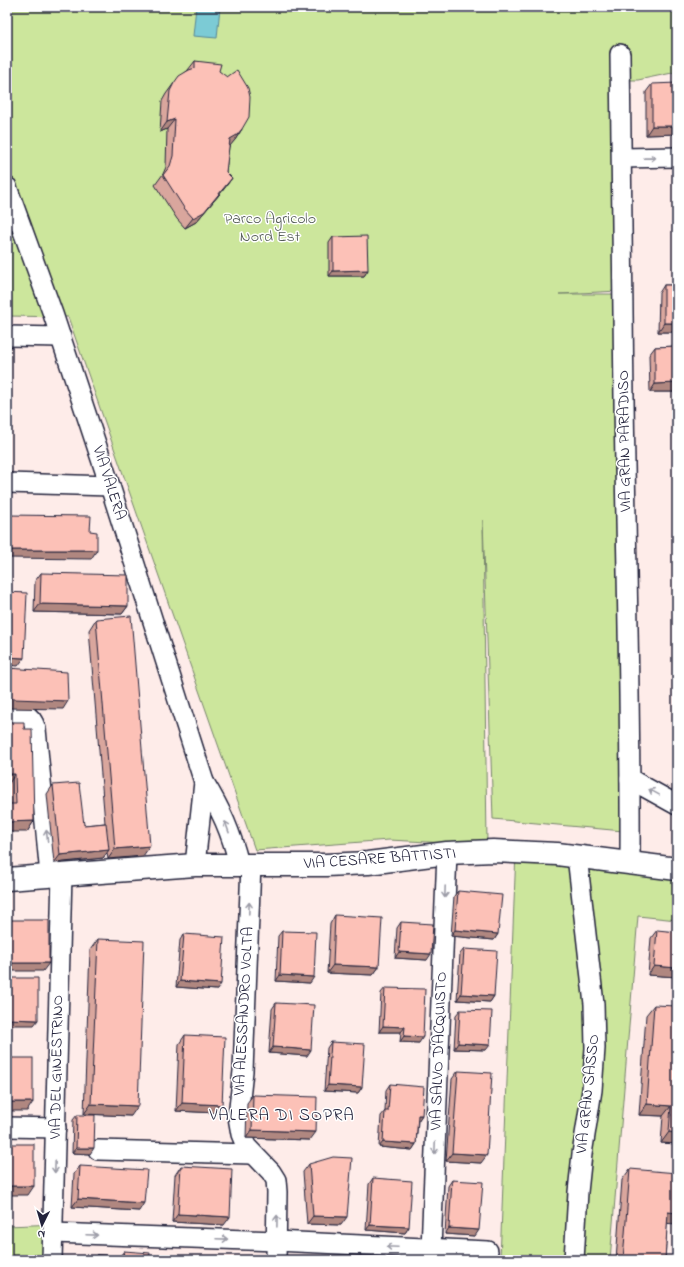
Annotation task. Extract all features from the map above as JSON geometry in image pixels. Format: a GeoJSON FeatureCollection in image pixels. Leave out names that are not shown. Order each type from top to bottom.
{"type":"FeatureCollection","features":[{"type":"Feature","properties":{"kind":"street","name":"VIA GRAN PARADISO"},"geometry":{"type":"LineString","coordinates":[[620,54],[630,864]]}},
{"type":"Feature","properties":{"kind":"street"},"geometry":{"type":"LineString","coordinates":[[622,158],[677,157]]}},
{"type":"Feature","properties":{"kind":"street","name":"VIA VALERA"},"geometry":{"type":"LineString","coordinates":[[7,187],[61,337],[204,782],[224,818],[245,864]]}},
{"type":"Feature","properties":{"kind":"street"},"geometry":{"type":"LineString","coordinates":[[7,336],[61,337]]}},
{"type":"Feature","properties":{"kind":"street"},"geometry":{"type":"LineString","coordinates":[[7,483],[110,486]]}},
{"type":"Feature","properties":{"kind":"street","name":"VIA DEL GINESTRINO"},"geometry":{"type":"LineString","coordinates":[[7,712],[24,714],[30,717],[34,722],[56,875],[56,1128],[52,1260]]}},
{"type":"Feature","properties":{"kind":"street"},"geometry":{"type":"LineString","coordinates":[[630,779],[677,805]]}},
{"type":"Feature","properties":{"kind":"street","name":"VIA VALERA"},"geometry":{"type":"LineString","coordinates":[[195,865],[204,782]]}},
{"type":"Feature","properties":{"kind":"street","name":"VIA CESARE BATTISTI"},"geometry":{"type":"LineString","coordinates":[[7,879],[195,865],[319,865],[363,863],[447,853],[493,851],[519,851],[577,856],[677,869]]}},
{"type":"Feature","properties":{"kind":"street","name":"VIA SALVO D'ACQUISTO"},"geometry":{"type":"LineString","coordinates":[[431,1249],[447,853]]}},
{"type":"Feature","properties":{"kind":"street","name":"VIA GRAN SASSO"},"geometry":{"type":"LineString","coordinates":[[574,1260],[578,1192],[582,1154],[592,1090],[596,1048],[594,1004],[577,856]]}},
{"type":"Feature","properties":{"kind":"street","name":"VIA ALESSANDRO VOLTA"},"geometry":{"type":"LineString","coordinates":[[245,864],[243,1071],[238,1117],[241,1134],[246,1146],[252,1154],[271,1172],[276,1180],[276,1260]]}},
{"type":"Feature","properties":{"kind":"street"},"geometry":{"type":"LineString","coordinates":[[7,1127],[56,1128]]}},
{"type":"Feature","properties":{"kind":"street"},"geometry":{"type":"LineString","coordinates":[[98,1150],[252,1154]]}},
{"type":"Feature","properties":{"kind":"street"},"geometry":{"type":"LineString","coordinates":[[53,1233],[276,1241],[488,1251]]}},
{"type":"Feature","properties":{"kind":"green space","name":"Parco Agricolo Nord Est"},"geometry":{"type":"Polygon","coordinates":[[[7,7],[677,7],[677,72],[638,80],[628,80],[619,291],[559,294],[617,294],[623,831],[493,819],[483,520],[487,845],[389,840],[255,850],[68,317],[7,316],[7,7]]]}},
{"type":"Feature","properties":{"kind":"green space"},"geometry":{"type":"Polygon","coordinates":[[[516,851],[677,866],[677,920],[638,916],[610,1260],[500,1260],[516,851]]]}},
{"type":"Feature","properties":{"kind":"green space"},"geometry":{"type":"Polygon","coordinates":[[[58,1224],[58,1260],[7,1260],[7,1226],[58,1224]]]}},
{"type":"Feature","properties":{"kind":"water"},"geometry":{"type":"Polygon","coordinates":[[[196,7],[220,7],[217,38],[193,36],[196,7]]]}},
{"type":"Feature","properties":{"kind":"building"},"geometry":{"type":"Polygon","coordinates":[[[195,61],[221,64],[219,71],[227,77],[237,70],[248,88],[250,97],[249,117],[237,135],[230,139],[226,172],[232,178],[204,212],[193,218],[184,208],[163,175],[170,166],[173,156],[175,119],[167,122],[170,91],[179,76],[195,68],[195,61]]]}},
{"type":"Feature","properties":{"kind":"building"},"geometry":{"type":"Polygon","coordinates":[[[677,83],[677,126],[652,126],[652,84],[677,83]]]}},
{"type":"Feature","properties":{"kind":"building"},"geometry":{"type":"Polygon","coordinates":[[[367,236],[368,270],[333,271],[333,237],[367,236]]]}},
{"type":"Feature","properties":{"kind":"building"},"geometry":{"type":"Polygon","coordinates":[[[664,285],[677,285],[677,323],[664,323],[664,285]]]}},
{"type":"Feature","properties":{"kind":"building"},"geometry":{"type":"Polygon","coordinates":[[[677,346],[677,383],[655,384],[655,347],[677,346]]]}},
{"type":"Feature","properties":{"kind":"building"},"geometry":{"type":"Polygon","coordinates":[[[7,515],[91,516],[90,531],[97,532],[97,550],[9,550],[9,555],[7,555],[7,515]]]}},
{"type":"Feature","properties":{"kind":"building"},"geometry":{"type":"Polygon","coordinates":[[[41,573],[128,575],[128,606],[40,604],[41,573]]]}},
{"type":"Feature","properties":{"kind":"building"},"geometry":{"type":"Polygon","coordinates":[[[7,592],[27,593],[24,658],[7,657],[7,592]]]}},
{"type":"Feature","properties":{"kind":"building"},"geometry":{"type":"Polygon","coordinates":[[[131,616],[150,846],[115,849],[96,619],[131,616]]]}},
{"type":"Feature","properties":{"kind":"building"},"geometry":{"type":"Polygon","coordinates":[[[7,668],[67,672],[68,701],[14,699],[7,697],[7,668]]]}},
{"type":"Feature","properties":{"kind":"building"},"geometry":{"type":"Polygon","coordinates":[[[7,722],[24,722],[24,729],[32,729],[34,821],[7,822],[7,804],[16,804],[15,774],[7,774],[7,722]]]}},
{"type":"Feature","properties":{"kind":"building"},"geometry":{"type":"Polygon","coordinates":[[[79,783],[84,825],[106,823],[109,850],[60,855],[53,785],[79,783]]]}},
{"type":"Feature","properties":{"kind":"building"},"geometry":{"type":"Polygon","coordinates":[[[458,891],[502,895],[498,934],[455,930],[458,891]]]}},
{"type":"Feature","properties":{"kind":"building"},"geometry":{"type":"Polygon","coordinates":[[[335,915],[382,918],[379,967],[333,965],[335,915]]]}},
{"type":"Feature","properties":{"kind":"building"},"geometry":{"type":"Polygon","coordinates":[[[7,920],[49,920],[49,963],[7,963],[7,920]]]}},
{"type":"Feature","properties":{"kind":"building"},"geometry":{"type":"Polygon","coordinates":[[[401,922],[433,924],[431,954],[399,952],[401,922]]]}},
{"type":"Feature","properties":{"kind":"building"},"geometry":{"type":"Polygon","coordinates":[[[657,930],[677,932],[677,968],[654,966],[657,930]]]}},
{"type":"Feature","properties":{"kind":"building"},"geometry":{"type":"Polygon","coordinates":[[[282,931],[316,932],[314,977],[280,975],[282,931]]]}},
{"type":"Feature","properties":{"kind":"building"},"geometry":{"type":"Polygon","coordinates":[[[184,934],[224,937],[221,984],[180,981],[184,934]]]}},
{"type":"Feature","properties":{"kind":"building"},"geometry":{"type":"Polygon","coordinates":[[[98,939],[144,941],[138,1106],[91,1104],[98,939]]]}},
{"type":"Feature","properties":{"kind":"building"},"geometry":{"type":"Polygon","coordinates":[[[464,949],[497,951],[494,996],[461,994],[464,949]]]}},
{"type":"Feature","properties":{"kind":"building"},"geometry":{"type":"Polygon","coordinates":[[[7,978],[38,978],[38,1020],[7,1019],[7,978]]]}},
{"type":"Feature","properties":{"kind":"building"},"geometry":{"type":"Polygon","coordinates":[[[385,988],[425,989],[423,1037],[404,1036],[405,1027],[383,1026],[385,988]]]}},
{"type":"Feature","properties":{"kind":"building"},"geometry":{"type":"Polygon","coordinates":[[[276,1003],[314,1005],[311,1050],[273,1047],[276,1003]]]}},
{"type":"Feature","properties":{"kind":"building"},"geometry":{"type":"Polygon","coordinates":[[[654,1005],[677,1006],[677,1133],[669,1132],[671,1106],[647,1104],[654,1005]]]}},
{"type":"Feature","properties":{"kind":"building"},"geometry":{"type":"Polygon","coordinates":[[[460,1010],[492,1011],[490,1045],[458,1043],[460,1010]]]}},
{"type":"Feature","properties":{"kind":"building"},"geometry":{"type":"Polygon","coordinates":[[[185,1035],[225,1037],[222,1105],[182,1103],[185,1035]]]}},
{"type":"Feature","properties":{"kind":"building"},"geometry":{"type":"Polygon","coordinates":[[[331,1042],[365,1044],[362,1087],[328,1085],[331,1042]]]}},
{"type":"Feature","properties":{"kind":"building"},"geometry":{"type":"Polygon","coordinates":[[[7,1058],[33,1058],[33,1102],[7,1102],[7,1058]]]}},
{"type":"Feature","properties":{"kind":"building"},"geometry":{"type":"Polygon","coordinates":[[[458,1071],[492,1073],[487,1155],[452,1153],[458,1071]]]}},
{"type":"Feature","properties":{"kind":"building"},"geometry":{"type":"Polygon","coordinates":[[[390,1084],[424,1087],[422,1115],[418,1115],[416,1144],[383,1142],[385,1111],[388,1111],[390,1084]]]}},
{"type":"Feature","properties":{"kind":"building"},"geometry":{"type":"Polygon","coordinates":[[[253,1095],[317,1097],[316,1132],[252,1130],[253,1095]]]}},
{"type":"Feature","properties":{"kind":"building"},"geometry":{"type":"Polygon","coordinates":[[[77,1115],[95,1115],[94,1148],[76,1148],[77,1115]]]}},
{"type":"Feature","properties":{"kind":"building"},"geometry":{"type":"Polygon","coordinates":[[[7,1144],[34,1144],[34,1186],[7,1186],[7,1144]]]}},
{"type":"Feature","properties":{"kind":"building"},"geometry":{"type":"Polygon","coordinates":[[[333,1157],[352,1158],[347,1217],[313,1216],[309,1164],[333,1157]]]}},
{"type":"Feature","properties":{"kind":"building"},"geometry":{"type":"Polygon","coordinates":[[[80,1166],[147,1170],[144,1203],[78,1199],[80,1166]]]}},
{"type":"Feature","properties":{"kind":"building"},"geometry":{"type":"Polygon","coordinates":[[[181,1166],[232,1169],[230,1217],[178,1214],[181,1166]]]}},
{"type":"Feature","properties":{"kind":"building"},"geometry":{"type":"Polygon","coordinates":[[[630,1169],[677,1173],[677,1213],[668,1212],[665,1260],[623,1260],[630,1169]]]}},
{"type":"Feature","properties":{"kind":"building"},"geometry":{"type":"Polygon","coordinates":[[[373,1178],[412,1181],[409,1227],[370,1225],[373,1178]]]}},
{"type":"Feature","properties":{"kind":"building"},"geometry":{"type":"Polygon","coordinates":[[[452,1180],[483,1182],[479,1230],[449,1228],[452,1180]]]}},
{"type":"Feature","properties":{"kind":"building"},"geometry":{"type":"Polygon","coordinates":[[[124,1251],[150,1253],[149,1260],[97,1260],[97,1255],[123,1256],[124,1251]]]}},
{"type":"Feature","properties":{"kind":"building"},"geometry":{"type":"Polygon","coordinates":[[[185,1258],[223,1260],[185,1260],[185,1258]]]}},
{"type":"Feature","properties":{"kind":"district","name":"VALERA DI SOPRA"},"geometry":{"type":"Point","coordinates":[282,1115]}}]}
